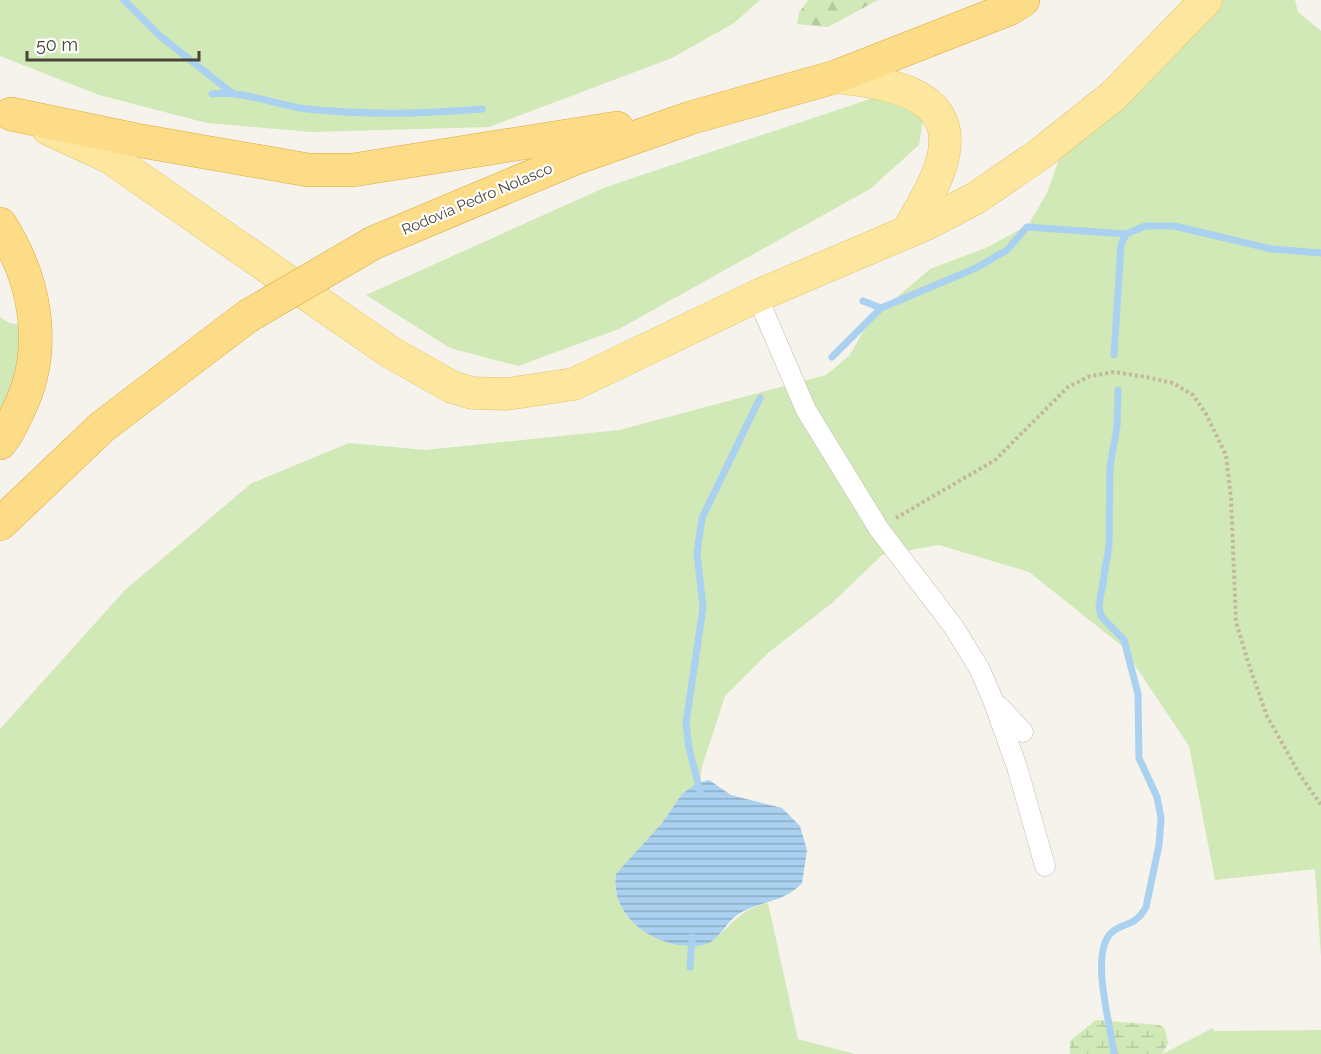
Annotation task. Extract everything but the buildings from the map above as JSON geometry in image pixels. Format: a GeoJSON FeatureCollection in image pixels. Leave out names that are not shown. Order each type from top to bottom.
{"type":"FeatureCollection","features":[{"type":"Feature","properties":{"kind":"highway","name":"Rodovia Pedro Nolasco"},"geometry":{"type":"LineString","coordinates":[[0,524],[102,428],[248,316],[373,243],[573,159],[690,118],[836,77],[1009,9],[1023,0]]}},
{"type":"Feature","properties":{"kind":"highway"},"geometry":{"type":"LineString","coordinates":[[5,112],[147,142],[308,170],[353,170],[535,140],[690,118]]}},
{"type":"Feature","properties":{"kind":"highway"},"geometry":{"type":"LineString","coordinates":[[0,224],[15,248],[27,278],[35,315],[36,355],[27,393],[0,443]]}},
{"type":"Feature","properties":{"kind":"main road"},"geometry":{"type":"LineString","coordinates":[[5,112],[109,157],[390,352],[452,387],[472,393],[507,394],[574,384],[757,296],[907,232],[976,198],[1040,154],[1113,96],[1206,0]]}},
{"type":"Feature","properties":{"kind":"main road"},"geometry":{"type":"LineString","coordinates":[[836,77],[878,81],[901,88],[928,101],[939,113],[944,127],[944,151],[935,181],[907,232]]}},
{"type":"Feature","properties":{"kind":"street"},"geometry":{"type":"LineString","coordinates":[[757,296],[806,410],[879,529],[952,626],[979,668],[1017,767],[1045,866]]}},
{"type":"Feature","properties":{"kind":"street"},"geometry":{"type":"LineString","coordinates":[[993,700],[1023,732]]}},
{"type":"Feature","properties":{"kind":"path"},"geometry":{"type":"LineString","coordinates":[[879,529],[995,459],[1068,387],[1090,376],[1113,372],[1146,377],[1173,383],[1193,395],[1206,414],[1226,455],[1231,498],[1236,622],[1249,665],[1267,716],[1300,775],[1321,805]]}},
{"type":"Feature","properties":{"kind":"green space"},"geometry":{"type":"Polygon","coordinates":[[[0,0],[760,0],[734,23],[672,58],[489,127],[311,132],[207,123],[99,95],[0,56],[0,0]]]}},
{"type":"Feature","properties":{"kind":"green space"},"geometry":{"type":"Polygon","coordinates":[[[808,0],[878,0],[828,27],[797,24],[799,13],[808,0]]]}},
{"type":"Feature","properties":{"kind":"green space"},"geometry":{"type":"Polygon","coordinates":[[[1218,0],[1295,0],[1298,12],[1321,31],[1321,957],[1315,869],[1215,880],[1189,746],[1122,646],[1029,572],[939,545],[882,555],[832,603],[768,653],[725,696],[702,767],[700,782],[682,794],[662,823],[616,875],[616,889],[620,903],[636,925],[704,945],[747,911],[768,903],[798,1039],[855,1054],[0,1054],[0,729],[125,590],[252,483],[349,443],[425,450],[619,430],[826,375],[849,356],[870,320],[930,269],[988,247],[1028,225],[1047,193],[1069,131],[1218,0]]]}},
{"type":"Feature","properties":{"kind":"green space"},"geometry":{"type":"Polygon","coordinates":[[[885,94],[923,120],[919,145],[870,189],[619,329],[518,366],[450,348],[366,295],[606,187],[885,94]]]}},
{"type":"Feature","properties":{"kind":"green space"},"geometry":{"type":"Polygon","coordinates":[[[0,317],[9,323],[40,328],[0,436],[0,317]]]}},
{"type":"Feature","properties":{"kind":"green space"},"geometry":{"type":"Polygon","coordinates":[[[1096,1020],[1160,1025],[1165,1029],[1168,1043],[1162,1054],[1070,1054],[1070,1041],[1096,1020]]]}},
{"type":"Feature","properties":{"kind":"green space"},"geometry":{"type":"Polygon","coordinates":[[[1213,1028],[1214,1031],[1321,1030],[1321,1054],[1162,1054],[1213,1028]]]}},
{"type":"Feature","properties":{"kind":"water"},"geometry":{"type":"Polygon","coordinates":[[[709,780],[731,795],[782,808],[800,826],[807,850],[802,883],[795,890],[745,910],[708,943],[687,946],[655,938],[629,919],[616,891],[616,874],[662,823],[682,794],[697,783],[709,780]]]}},
{"type":"Feature","properties":{"kind":"waterway"},"geometry":{"type":"LineString","coordinates":[[124,0],[160,36],[232,93]]}},
{"type":"Feature","properties":{"kind":"waterway"},"geometry":{"type":"LineString","coordinates":[[212,94],[236,94],[307,109],[351,112],[417,113],[482,109]]}},
{"type":"Feature","properties":{"kind":"waterway"},"geometry":{"type":"LineString","coordinates":[[832,357],[881,308],[976,268],[1007,250],[1027,227],[1126,234],[1145,226],[1174,226],[1272,249],[1321,253]]}},
{"type":"Feature","properties":{"kind":"waterway"},"geometry":{"type":"LineString","coordinates":[[1114,355],[1121,245],[1126,234]]}},
{"type":"Feature","properties":{"kind":"waterway"},"geometry":{"type":"LineString","coordinates":[[863,301],[881,308]]}},
{"type":"Feature","properties":{"kind":"waterway"},"geometry":{"type":"LineString","coordinates":[[1114,1054],[1103,992],[1104,945],[1114,930],[1133,922],[1146,907],[1159,845],[1161,818],[1157,797],[1139,758],[1138,694],[1124,640],[1101,616],[1099,606],[1109,546],[1110,467],[1117,427],[1118,390]]}},
{"type":"Feature","properties":{"kind":"waterway"},"geometry":{"type":"LineString","coordinates":[[700,791],[689,748],[686,723],[703,608],[697,553],[702,518],[760,398]]}},
{"type":"Feature","properties":{"kind":"waterway"},"geometry":{"type":"LineString","coordinates":[[690,967],[692,937]]}}]}
